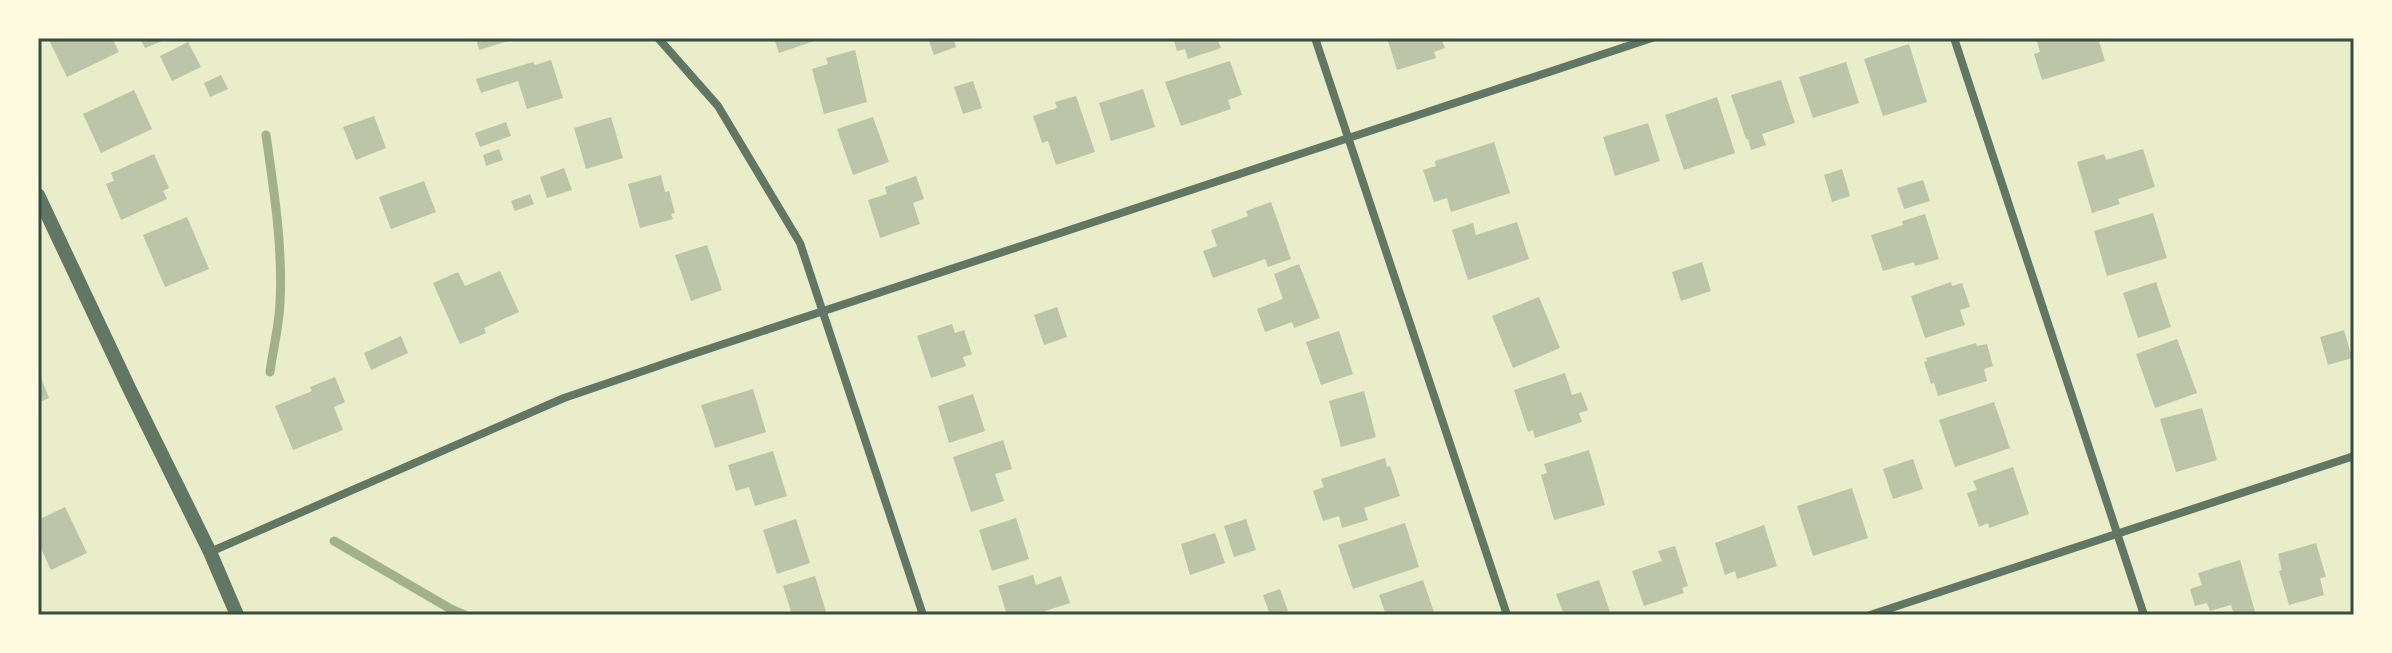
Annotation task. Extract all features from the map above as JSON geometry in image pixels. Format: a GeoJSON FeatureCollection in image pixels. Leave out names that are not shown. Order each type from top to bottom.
{"type":"FeatureCollection","features":[{"type":"Feature","properties":{"kind":"street"},"geometry":{"type":"LineString","coordinates":[[658,38],[718,106],[800,243],[923,615]]}},
{"type":"Feature","properties":{"kind":"street"},"geometry":{"type":"LineString","coordinates":[[1315,38],[1507,615]]}},
{"type":"Feature","properties":{"kind":"street"},"geometry":{"type":"LineString","coordinates":[[210,552],[564,398],[1652,38]]}},
{"type":"Feature","properties":{"kind":"street"},"geometry":{"type":"LineString","coordinates":[[1954,38],[2144,615]]}},
{"type":"Feature","properties":{"kind":"street"},"geometry":{"type":"LineString","coordinates":[[38,195],[210,552],[237,615]]}},
{"type":"Feature","properties":{"kind":"street"},"geometry":{"type":"LineString","coordinates":[[1870,615],[2354,456]]}},
{"type":"Feature","properties":{"kind":"building"},"geometry":{"type":"Polygon","coordinates":[[[48,38],[112,38],[119,52],[67,77],[48,38]]]}},
{"type":"Feature","properties":{"kind":"building"},"geometry":{"type":"Polygon","coordinates":[[[140,38],[170,38],[145,48],[140,38]]]}},
{"type":"Feature","properties":{"kind":"building"},"geometry":{"type":"Polygon","coordinates":[[[476,38],[514,38],[515,39],[479,50],[476,38]]]}},
{"type":"Feature","properties":{"kind":"building"},"geometry":{"type":"Polygon","coordinates":[[[774,38],[813,38],[814,41],[779,53],[774,38]]]}},
{"type":"Feature","properties":{"kind":"building"},"geometry":{"type":"Polygon","coordinates":[[[928,38],[953,38],[956,47],[934,55],[928,38]]]}},
{"type":"Feature","properties":{"kind":"building"},"geometry":{"type":"Polygon","coordinates":[[[1173,38],[1217,38],[1221,48],[1188,59],[1185,49],[1177,51],[1173,38]]]}},
{"type":"Feature","properties":{"kind":"building"},"geometry":{"type":"Polygon","coordinates":[[[1387,38],[1441,38],[1445,48],[1434,52],[1436,58],[1397,70],[1387,38]]]}},
{"type":"Feature","properties":{"kind":"building"},"geometry":{"type":"Polygon","coordinates":[[[2036,38],[2098,38],[2105,61],[2042,80],[2034,54],[2040,52],[2036,38]]]}},
{"type":"Feature","properties":{"kind":"building"},"geometry":{"type":"Polygon","coordinates":[[[188,42],[201,67],[172,81],[160,56],[188,42]]]}},
{"type":"Feature","properties":{"kind":"building"},"geometry":{"type":"Polygon","coordinates":[[[1909,44],[1927,102],[1883,116],[1864,59],[1909,44]]]}},
{"type":"Feature","properties":{"kind":"building"},"geometry":{"type":"Polygon","coordinates":[[[855,50],[867,102],[824,114],[812,69],[828,64],[826,58],[855,50]]]}},
{"type":"Feature","properties":{"kind":"building"},"geometry":{"type":"Polygon","coordinates":[[[551,60],[563,98],[527,109],[518,81],[481,93],[476,79],[533,62],[535,65],[551,60]]]}},
{"type":"Feature","properties":{"kind":"building"},"geometry":{"type":"Polygon","coordinates":[[[1230,61],[1242,95],[1228,100],[1231,109],[1181,126],[1165,82],[1230,61]]]}},
{"type":"Feature","properties":{"kind":"building"},"geometry":{"type":"Polygon","coordinates":[[[1846,62],[1859,103],[1813,118],[1799,77],[1846,62]]]}},
{"type":"Feature","properties":{"kind":"building"},"geometry":{"type":"Polygon","coordinates":[[[221,75],[228,89],[210,97],[204,83],[221,75]]]}},
{"type":"Feature","properties":{"kind":"building"},"geometry":{"type":"Polygon","coordinates":[[[1781,80],[1795,123],[1762,134],[1766,145],[1751,150],[1731,95],[1781,80]]]}},
{"type":"Feature","properties":{"kind":"building"},"geometry":{"type":"Polygon","coordinates":[[[973,81],[982,108],[963,114],[954,87],[973,81]]]}},
{"type":"Feature","properties":{"kind":"building"},"geometry":{"type":"Polygon","coordinates":[[[1143,89],[1155,127],[1111,141],[1099,103],[1143,89]]]}},
{"type":"Feature","properties":{"kind":"building"},"geometry":{"type":"Polygon","coordinates":[[[134,90],[152,129],[101,153],[83,114],[134,90]]]}},
{"type":"Feature","properties":{"kind":"building"},"geometry":{"type":"Polygon","coordinates":[[[1076,96],[1095,152],[1056,165],[1048,141],[1042,143],[1033,116],[1057,108],[1055,102],[1076,96]]]}},
{"type":"Feature","properties":{"kind":"building"},"geometry":{"type":"Polygon","coordinates":[[[1717,97],[1735,153],[1684,170],[1665,115],[1717,97]]]}},
{"type":"Feature","properties":{"kind":"building"},"geometry":{"type":"Polygon","coordinates":[[[374,116],[386,148],[356,160],[343,127],[374,116]]]}},
{"type":"Feature","properties":{"kind":"building"},"geometry":{"type":"Polygon","coordinates":[[[611,117],[623,158],[586,169],[574,128],[611,117]]]}},
{"type":"Feature","properties":{"kind":"building"},"geometry":{"type":"Polygon","coordinates":[[[873,117],[889,162],[853,175],[837,129],[873,117]]]}},
{"type":"Feature","properties":{"kind":"building"},"geometry":{"type":"Polygon","coordinates":[[[506,122],[511,136],[480,147],[475,133],[506,122]]]}},
{"type":"Feature","properties":{"kind":"building"},"geometry":{"type":"Polygon","coordinates":[[[1648,123],[1660,161],[1615,176],[1603,137],[1648,123]]]}},
{"type":"Feature","properties":{"kind":"building"},"geometry":{"type":"Polygon","coordinates":[[[1494,142],[1510,193],[1451,212],[1447,198],[1434,202],[1423,170],[1436,166],[1435,161],[1494,142]]]}},
{"type":"Feature","properties":{"kind":"building"},"geometry":{"type":"Polygon","coordinates":[[[499,149],[503,160],[486,166],[483,155],[499,149]]]}},
{"type":"Feature","properties":{"kind":"building"},"geometry":{"type":"Polygon","coordinates":[[[2143,149],[2155,187],[2118,199],[2120,204],[2092,213],[2077,162],[2104,154],[2106,160],[2143,149]]]}},
{"type":"Feature","properties":{"kind":"building"},"geometry":{"type":"Polygon","coordinates":[[[154,154],[169,188],[163,191],[167,199],[121,220],[106,184],[114,181],[111,173],[154,154]]]}},
{"type":"Feature","properties":{"kind":"building"},"geometry":{"type":"Polygon","coordinates":[[[564,168],[572,190],[547,198],[540,177],[564,168]]]}},
{"type":"Feature","properties":{"kind":"building"},"geometry":{"type":"Polygon","coordinates":[[[1842,169],[1850,196],[1832,202],[1824,175],[1842,169]]]}},
{"type":"Feature","properties":{"kind":"building"},"geometry":{"type":"Polygon","coordinates":[[[661,175],[675,213],[671,214],[673,219],[640,228],[628,184],[661,175]]]}},
{"type":"Feature","properties":{"kind":"building"},"geometry":{"type":"Polygon","coordinates":[[[916,176],[924,199],[913,203],[920,224],[880,238],[868,200],[887,194],[885,187],[916,176]]]}},
{"type":"Feature","properties":{"kind":"building"},"geometry":{"type":"Polygon","coordinates":[[[1923,180],[1930,201],[1904,209],[1897,188],[1923,180]]]}},
{"type":"Feature","properties":{"kind":"building"},"geometry":{"type":"Polygon","coordinates":[[[424,181],[436,212],[391,229],[379,197],[424,181]]]}},
{"type":"Feature","properties":{"kind":"building"},"geometry":{"type":"Polygon","coordinates":[[[530,194],[534,204],[515,211],[511,201],[530,194]]]}},
{"type":"Feature","properties":{"kind":"building"},"geometry":{"type":"Polygon","coordinates":[[[1271,202],[1291,259],[1268,267],[1265,259],[1213,278],[1203,251],[1217,246],[1211,230],[1248,216],[1246,211],[1271,202]]]}},
{"type":"Feature","properties":{"kind":"building"},"geometry":{"type":"Polygon","coordinates":[[[2153,213],[2167,258],[2107,276],[2094,231],[2153,213]]]}},
{"type":"Feature","properties":{"kind":"building"},"geometry":{"type":"Polygon","coordinates":[[[1925,214],[1939,259],[1883,271],[1871,235],[1925,214]]]}},
{"type":"Feature","properties":{"kind":"building"},"geometry":{"type":"Polygon","coordinates":[[[187,217],[209,269],[165,287],[143,235],[187,217]]]}},
{"type":"Feature","properties":{"kind":"building"},"geometry":{"type":"Polygon","coordinates":[[[1517,222],[1529,259],[1468,280],[1452,230],[1473,223],[1476,235],[1517,222]]]}},
{"type":"Feature","properties":{"kind":"building"},"geometry":{"type":"Polygon","coordinates":[[[707,245],[722,290],[691,301],[675,255],[707,245]]]}},
{"type":"Feature","properties":{"kind":"building"},"geometry":{"type":"Polygon","coordinates":[[[1702,262],[1711,291],[1681,301],[1672,272],[1702,262]]]}},
{"type":"Feature","properties":{"kind":"building"},"geometry":{"type":"Polygon","coordinates":[[[1299,264],[1320,318],[1294,328],[1292,322],[1265,332],[1257,309],[1283,299],[1274,274],[1299,264]]]}},
{"type":"Feature","properties":{"kind":"building"},"geometry":{"type":"Polygon","coordinates":[[[500,271],[519,312],[484,328],[486,333],[460,344],[433,283],[458,272],[465,286],[500,271]]]}},
{"type":"Feature","properties":{"kind":"building"},"geometry":{"type":"Polygon","coordinates":[[[1951,282],[1952,286],[1962,283],[1970,307],[1960,310],[1965,325],[1925,338],[1911,296],[1951,282]]]}},
{"type":"Feature","properties":{"kind":"building"},"geometry":{"type":"Polygon","coordinates":[[[2156,282],[2171,327],[2138,338],[2123,293],[2156,282]]]}},
{"type":"Feature","properties":{"kind":"building"},"geometry":{"type":"Polygon","coordinates":[[[1539,297],[1560,348],[1513,368],[1492,316],[1539,297]]]}},
{"type":"Feature","properties":{"kind":"building"},"geometry":{"type":"Polygon","coordinates":[[[1057,307],[1067,337],[1044,345],[1034,315],[1057,307]]]}},
{"type":"Feature","properties":{"kind":"building"},"geometry":{"type":"Polygon","coordinates":[[[952,324],[955,333],[964,330],[972,354],[963,357],[966,366],[931,378],[917,336],[952,324]]]}},
{"type":"Feature","properties":{"kind":"building"},"geometry":{"type":"Polygon","coordinates":[[[2344,330],[2352,358],[2328,365],[2320,337],[2344,330]]]}},
{"type":"Feature","properties":{"kind":"building"},"geometry":{"type":"Polygon","coordinates":[[[1339,331],[1353,374],[1321,385],[1306,342],[1339,331]]]}},
{"type":"Feature","properties":{"kind":"building"},"geometry":{"type":"Polygon","coordinates":[[[401,336],[408,353],[371,370],[364,353],[401,336]]]}},
{"type":"Feature","properties":{"kind":"building"},"geometry":{"type":"Polygon","coordinates":[[[2177,339],[2197,393],[2155,408],[2136,354],[2177,339]]]}},
{"type":"Feature","properties":{"kind":"building"},"geometry":{"type":"Polygon","coordinates":[[[1976,343],[1977,346],[1987,344],[1993,366],[1984,369],[1987,381],[1938,396],[1924,362],[1926,358],[1976,343]]]}},
{"type":"Feature","properties":{"kind":"building"},"geometry":{"type":"Polygon","coordinates":[[[38,370],[49,398],[38,403],[38,370]]]}},
{"type":"Feature","properties":{"kind":"building"},"geometry":{"type":"Polygon","coordinates":[[[1565,373],[1572,395],[1581,392],[1588,410],[1579,413],[1582,422],[1535,438],[1533,430],[1528,432],[1514,390],[1565,373]]]}},
{"type":"Feature","properties":{"kind":"building"},"geometry":{"type":"Polygon","coordinates":[[[335,377],[345,402],[334,407],[343,430],[293,450],[275,406],[312,391],[310,387],[335,377]]]}},
{"type":"Feature","properties":{"kind":"building"},"geometry":{"type":"Polygon","coordinates":[[[753,389],[766,432],[715,448],[701,405],[753,389]]]}},
{"type":"Feature","properties":{"kind":"building"},"geometry":{"type":"Polygon","coordinates":[[[1364,391],[1376,437],[1341,447],[1329,401],[1364,391]]]}},
{"type":"Feature","properties":{"kind":"building"},"geometry":{"type":"Polygon","coordinates":[[[973,394],[985,431],[949,443],[938,406],[973,394]]]}},
{"type":"Feature","properties":{"kind":"building"},"geometry":{"type":"Polygon","coordinates":[[[1994,402],[2010,448],[1955,467],[1939,420],[1994,402]]]}},
{"type":"Feature","properties":{"kind":"building"},"geometry":{"type":"Polygon","coordinates":[[[2202,408],[2217,460],[2176,472],[2160,419],[2202,408]]]}},
{"type":"Feature","properties":{"kind":"building"},"geometry":{"type":"Polygon","coordinates":[[[1003,440],[1012,469],[995,474],[1004,501],[971,512],[953,457],[1003,440]]]}},
{"type":"Feature","properties":{"kind":"building"},"geometry":{"type":"Polygon","coordinates":[[[1589,450],[1605,505],[1554,520],[1541,475],[1547,473],[1544,464],[1589,450]]]}},
{"type":"Feature","properties":{"kind":"building"},"geometry":{"type":"Polygon","coordinates":[[[773,451],[787,496],[755,506],[749,487],[736,491],[728,465],[773,451]]]}},
{"type":"Feature","properties":{"kind":"building"},"geometry":{"type":"Polygon","coordinates":[[[1385,458],[1400,496],[1364,508],[1368,520],[1342,528],[1339,516],[1323,521],[1313,491],[1324,487],[1321,479],[1385,458]]]}},
{"type":"Feature","properties":{"kind":"building"},"geometry":{"type":"Polygon","coordinates":[[[1913,459],[1923,489],[1893,499],[1883,469],[1913,459]]]}},
{"type":"Feature","properties":{"kind":"building"},"geometry":{"type":"Polygon","coordinates":[[[2013,467],[2029,514],[1989,528],[1988,523],[1979,527],[1967,493],[1977,490],[1973,481],[2013,467]]]}},
{"type":"Feature","properties":{"kind":"building"},"geometry":{"type":"Polygon","coordinates":[[[1852,488],[1868,538],[1813,556],[1797,506],[1852,488]]]}},
{"type":"Feature","properties":{"kind":"building"},"geometry":{"type":"Polygon","coordinates":[[[65,507],[87,553],[51,570],[38,542],[38,520],[65,507]]]}},
{"type":"Feature","properties":{"kind":"building"},"geometry":{"type":"Polygon","coordinates":[[[1016,518],[1029,559],[992,571],[979,530],[1016,518]]]}},
{"type":"Feature","properties":{"kind":"building"},"geometry":{"type":"Polygon","coordinates":[[[796,519],[810,563],[777,574],[763,530],[796,519]]]}},
{"type":"Feature","properties":{"kind":"building"},"geometry":{"type":"Polygon","coordinates":[[[1246,519],[1256,550],[1234,557],[1224,526],[1246,519]]]}},
{"type":"Feature","properties":{"kind":"building"},"geometry":{"type":"Polygon","coordinates":[[[1405,523],[1419,567],[1353,589],[1338,545],[1405,523]]]}},
{"type":"Feature","properties":{"kind":"building"},"geometry":{"type":"Polygon","coordinates":[[[1764,525],[1777,566],[1737,579],[1735,571],[1725,575],[1715,543],[1764,525]]]}},
{"type":"Feature","properties":{"kind":"building"},"geometry":{"type":"Polygon","coordinates":[[[1215,533],[1225,563],[1190,575],[1181,544],[1215,533]]]}},
{"type":"Feature","properties":{"kind":"building"},"geometry":{"type":"Polygon","coordinates":[[[2316,543],[2326,577],[2320,578],[2324,595],[2289,605],[2279,571],[2282,570],[2278,554],[2316,543]]]}},
{"type":"Feature","properties":{"kind":"building"},"geometry":{"type":"Polygon","coordinates":[[[1675,546],[1688,586],[1682,588],[1684,593],[1644,606],[1632,571],[1662,561],[1658,551],[1675,546]]]}},
{"type":"Feature","properties":{"kind":"building"},"geometry":{"type":"Polygon","coordinates":[[[2240,560],[2256,615],[2234,615],[2231,605],[2210,611],[2207,603],[2195,606],[2190,589],[2202,585],[2198,573],[2240,560]]]}},
{"type":"Feature","properties":{"kind":"building"},"geometry":{"type":"Polygon","coordinates":[[[1033,575],[1036,585],[1061,576],[1070,603],[1045,611],[1046,615],[1007,615],[998,586],[1033,575]]]}},
{"type":"Feature","properties":{"kind":"building"},"geometry":{"type":"Polygon","coordinates":[[[815,576],[827,615],[792,615],[783,586],[815,576]]]}},
{"type":"Feature","properties":{"kind":"building"},"geometry":{"type":"Polygon","coordinates":[[[1423,580],[1435,615],[1386,615],[1379,595],[1423,580]]]}},
{"type":"Feature","properties":{"kind":"building"},"geometry":{"type":"Polygon","coordinates":[[[1599,580],[1611,615],[1564,615],[1556,594],[1599,580]]]}},
{"type":"Feature","properties":{"kind":"building"},"geometry":{"type":"Polygon","coordinates":[[[1280,589],[1288,611],[1270,615],[1263,595],[1280,589]]]}},
{"type":"Feature","properties":{"kind":"waterway"},"geometry":{"type":"LineString","coordinates":[[266,135],[277,219],[281,282],[270,372]]}},
{"type":"Feature","properties":{"kind":"waterway"},"geometry":{"type":"LineString","coordinates":[[334,541],[465,615]]}}]}
